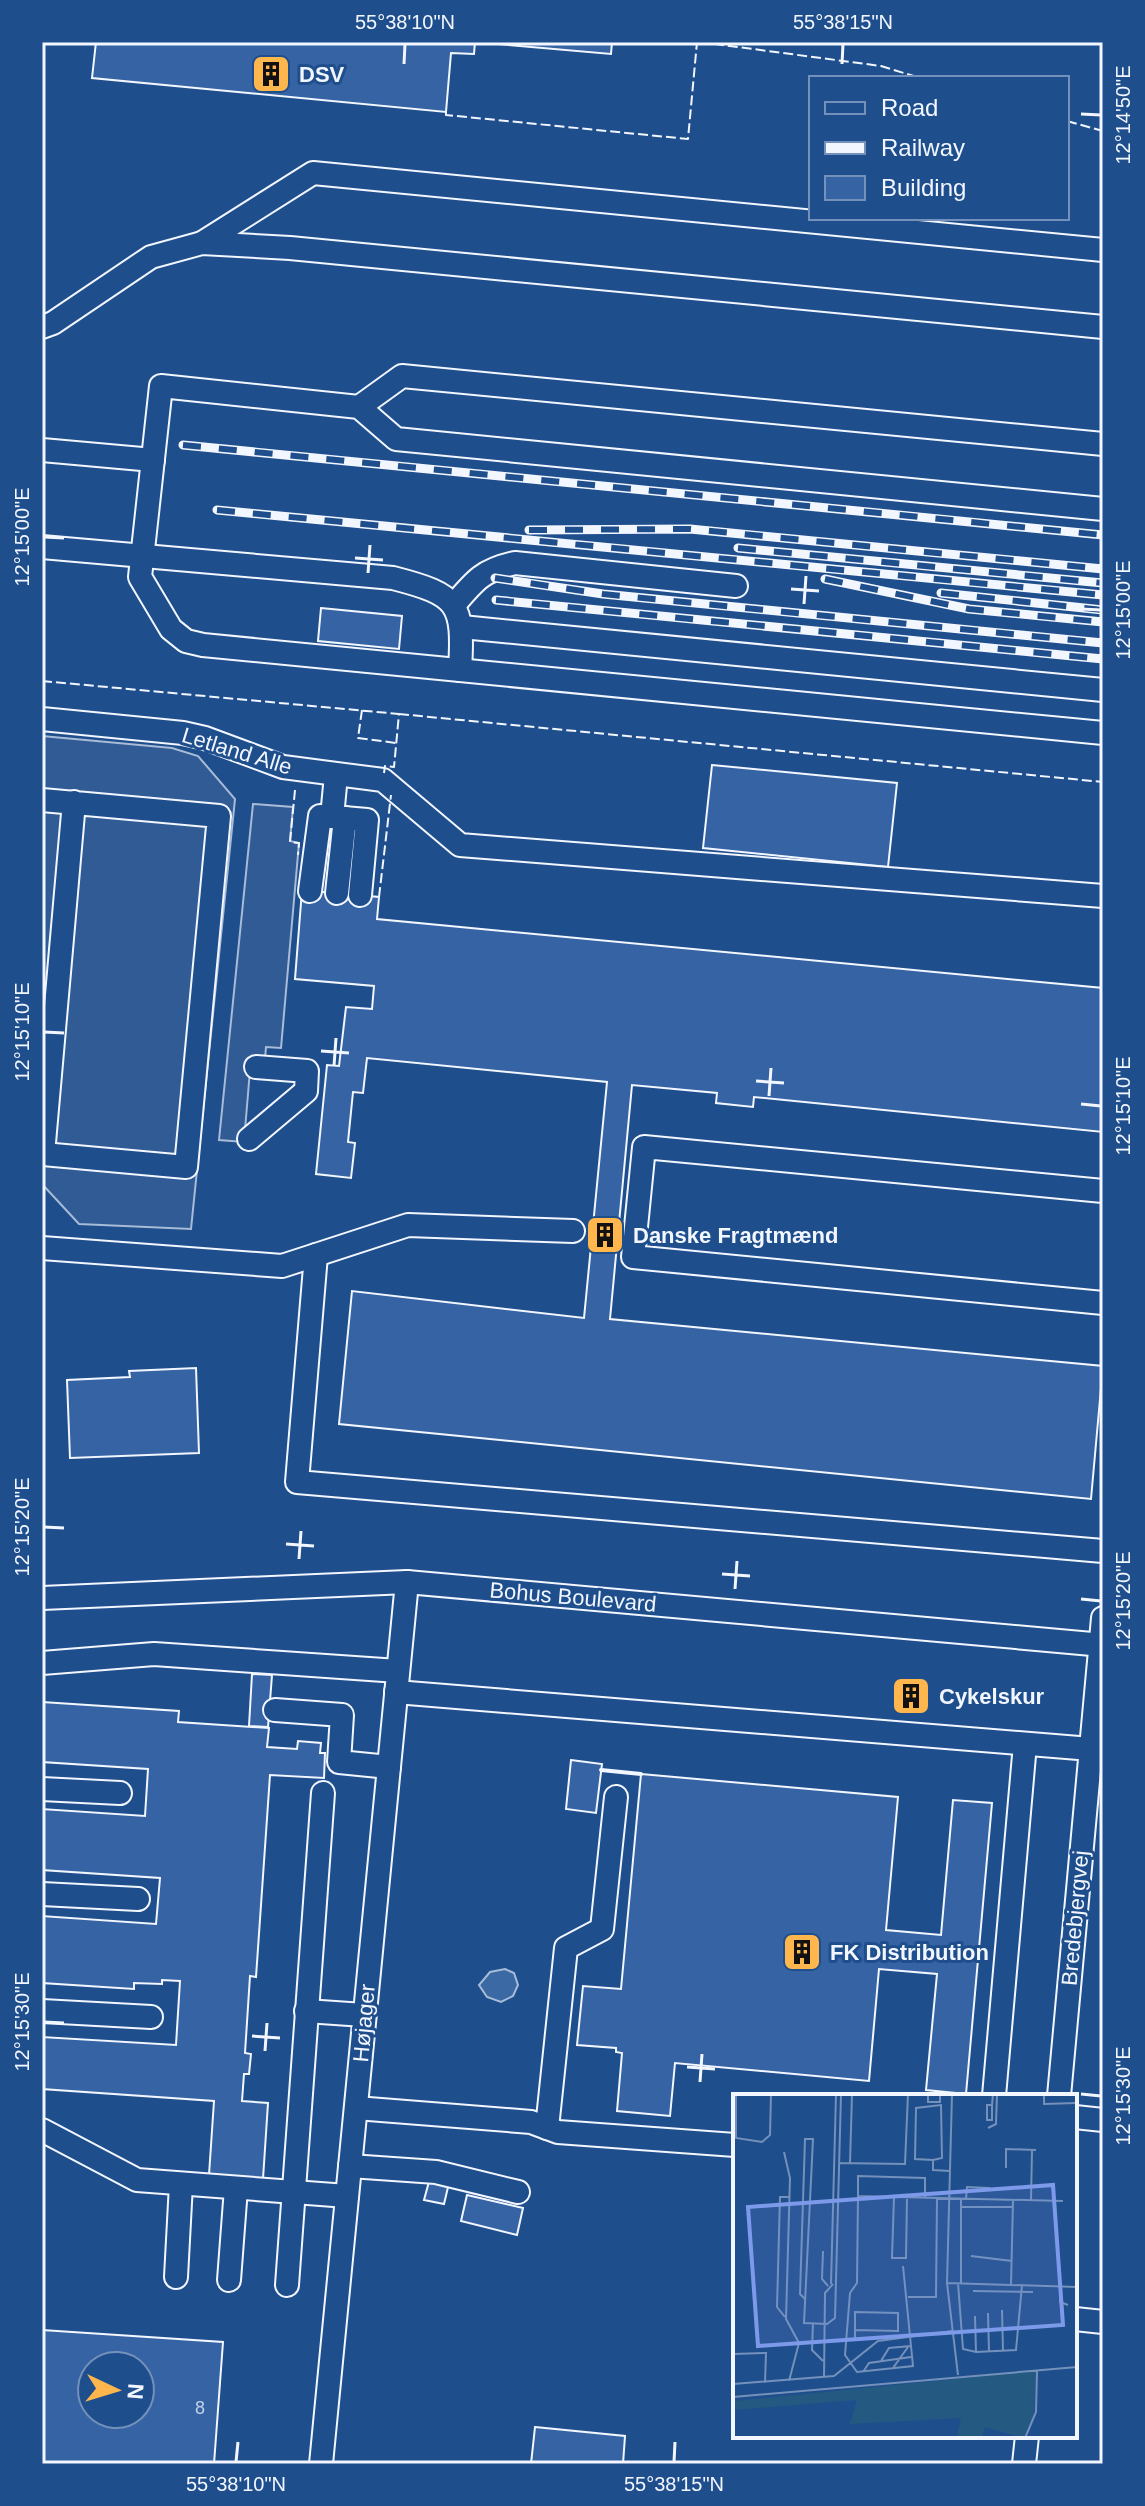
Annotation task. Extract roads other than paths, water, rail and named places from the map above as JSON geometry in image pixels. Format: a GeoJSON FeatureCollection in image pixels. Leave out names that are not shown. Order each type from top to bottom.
{"type":"FeatureCollection","features":[{"type":"Feature","properties":{"kind":"street"},"geometry":{"type":"LineString","coordinates":[[42,327],[53,323],[151,257],[202,243],[313,173],[1103,250]]}},
{"type":"Feature","properties":{"kind":"street"},"geometry":{"type":"LineString","coordinates":[[202,243],[290,248],[1103,327]]}},
{"type":"Feature","properties":{"kind":"street"},"geometry":{"type":"LineString","coordinates":[[359,407],[402,376],[1103,444]]}},
{"type":"Feature","properties":{"kind":"street"},"geometry":{"type":"LineString","coordinates":[[1103,509],[396,439],[359,407],[161,386],[140,577],[171,629],[186,641],[1103,733]]}},
{"type":"Feature","properties":{"kind":"street"},"geometry":{"type":"LineString","coordinates":[[42,450],[153,460]]}},
{"type":"Feature","properties":{"kind":"street"},"geometry":{"type":"LineString","coordinates":[[42,547],[393,578],[432,588],[454,605],[462,627],[460,670]]}},
{"type":"Feature","properties":{"kind":"street"},"geometry":{"type":"LineString","coordinates":[[454,605],[474,581],[491,569],[515,563],[736,586]]}},
{"type":"Feature","properties":{"kind":"street"},"geometry":{"type":"LineString","coordinates":[[462,627],[1103,690]]}},
{"type":"Feature","properties":{"kind":"street","name":"Letland Alle"},"geometry":{"type":"LineString","coordinates":[[42,719],[183,733],[283,767],[383,780],[460,845],[1103,896]]}},
{"type":"Feature","properties":{"kind":"street"},"geometry":{"type":"LineString","coordinates":[[336,775],[344,818],[349,894]]}},
{"type":"Feature","properties":{"kind":"street"},"geometry":{"type":"LineString","coordinates":[[42,800],[74,802],[219,816],[186,1167],[43,1154],[74,802]]}},
{"type":"Feature","properties":{"kind":"street"},"geometry":{"type":"LineString","coordinates":[[310,891],[320,816],[344,818]]}},
{"type":"Feature","properties":{"kind":"street"},"geometry":{"type":"LineString","coordinates":[[249,1139],[306,1091],[307,1071],[256,1067]]}},
{"type":"Feature","properties":{"kind":"street"},"geometry":{"type":"LineString","coordinates":[[1103,1191],[644,1147],[633,1257],[1103,1303]]}},
{"type":"Feature","properties":{"kind":"street"},"geometry":{"type":"LineString","coordinates":[[42,1248],[282,1266],[408,1225],[573,1231]]}},
{"type":"Feature","properties":{"kind":"street"},"geometry":{"type":"LineString","coordinates":[[316,1255],[297,1482],[1103,1551]]}},
{"type":"Feature","properties":{"kind":"street","name":"Bohus Boulevard"},"geometry":{"type":"LineString","coordinates":[[42,1598],[407,1582],[1102,1645]]}},
{"type":"Feature","properties":{"kind":"street","name":"Højager"},"geometry":{"type":"LineString","coordinates":[[321,2464],[407,1582]]}},
{"type":"Feature","properties":{"kind":"street","name":"Bredebjergvej"},"geometry":{"type":"LineString","coordinates":[[1059,2094],[1095,1789],[1091,1749],[1103,1618]]}},
{"type":"Feature","properties":{"kind":"street"},"geometry":{"type":"LineString","coordinates":[[42,1663],[154,1654],[397,1682],[1091,1749]]}},
{"type":"Feature","properties":{"kind":"street"},"geometry":{"type":"LineString","coordinates":[[275,1710],[342,1715],[339,1762],[389,1767]]}},
{"type":"Feature","properties":{"kind":"street"},"geometry":{"type":"LineString","coordinates":[[994,2094],[1025,1744]]}},
{"type":"Feature","properties":{"kind":"street"},"geometry":{"type":"LineString","coordinates":[[42,1789],[120,1793]]}},
{"type":"Feature","properties":{"kind":"street"},"geometry":{"type":"LineString","coordinates":[[287,2285],[323,1793]]}},
{"type":"Feature","properties":{"kind":"street"},"geometry":{"type":"LineString","coordinates":[[547,2128],[566,1948],[602,1929],[616,1797]]}},
{"type":"Feature","properties":{"kind":"street"},"geometry":{"type":"LineString","coordinates":[[42,1894],[138,1899]]}},
{"type":"Feature","properties":{"kind":"street"},"geometry":{"type":"LineString","coordinates":[[42,2011],[151,2017]]}},
{"type":"Feature","properties":{"kind":"street"},"geometry":{"type":"LineString","coordinates":[[306,2011],[364,2015]]}},
{"type":"Feature","properties":{"kind":"street"},"geometry":{"type":"LineString","coordinates":[[356,2108],[531,2122],[558,2132],[733,2145]]}},
{"type":"Feature","properties":{"kind":"street"},"geometry":{"type":"LineString","coordinates":[[1077,2117],[1103,2120]]}},
{"type":"Feature","properties":{"kind":"street"},"geometry":{"type":"LineString","coordinates":[[42,2130],[137,2180],[347,2196]]}},
{"type":"Feature","properties":{"kind":"street"},"geometry":{"type":"LineString","coordinates":[[350,2166],[436,2172],[518,2192]]}},
{"type":"Feature","properties":{"kind":"street"},"geometry":{"type":"LineString","coordinates":[[176,2277],[181,2184]]}},
{"type":"Feature","properties":{"kind":"street"},"geometry":{"type":"LineString","coordinates":[[229,2280],[236,2188]]}},
{"type":"Feature","properties":{"kind":"street"},"geometry":{"type":"LineString","coordinates":[[1077,2319],[1103,2322]]}},
{"type":"Feature","properties":{"kind":"railway"},"geometry":{"type":"LineString","coordinates":[[183,445],[1103,535]]}},
{"type":"Feature","properties":{"kind":"railway"},"geometry":{"type":"LineString","coordinates":[[217,510],[1103,595]]}},
{"type":"Feature","properties":{"kind":"railway"},"geometry":{"type":"LineString","coordinates":[[529,530],[690,529],[1103,569]]}},
{"type":"Feature","properties":{"kind":"railway"},"geometry":{"type":"LineString","coordinates":[[738,548],[1103,583]]}},
{"type":"Feature","properties":{"kind":"railway"},"geometry":{"type":"LineString","coordinates":[[495,578],[603,594],[1103,643]]}},
{"type":"Feature","properties":{"kind":"railway"},"geometry":{"type":"LineString","coordinates":[[825,579],[969,609],[1103,622]]}},
{"type":"Feature","properties":{"kind":"railway"},"geometry":{"type":"LineString","coordinates":[[941,593],[1103,610]]}},
{"type":"Feature","properties":{"kind":"railway"},"geometry":{"type":"LineString","coordinates":[[496,600],[1103,659]]}},
{"type":"Feature","properties":{"kind":"place","name":"DSV"},"geometry":{"type":"Point","coordinates":[271,74]}},
{"type":"Feature","properties":{"kind":"place","name":"Danske Fragtmænd"},"geometry":{"type":"Point","coordinates":[605,1235]}},
{"type":"Feature","properties":{"kind":"place","name":"Cykelskur"},"geometry":{"type":"Point","coordinates":[911,1696]}},
{"type":"Feature","properties":{"kind":"place","name":"FK Distribution"},"geometry":{"type":"Point","coordinates":[802,1952]}}]}
